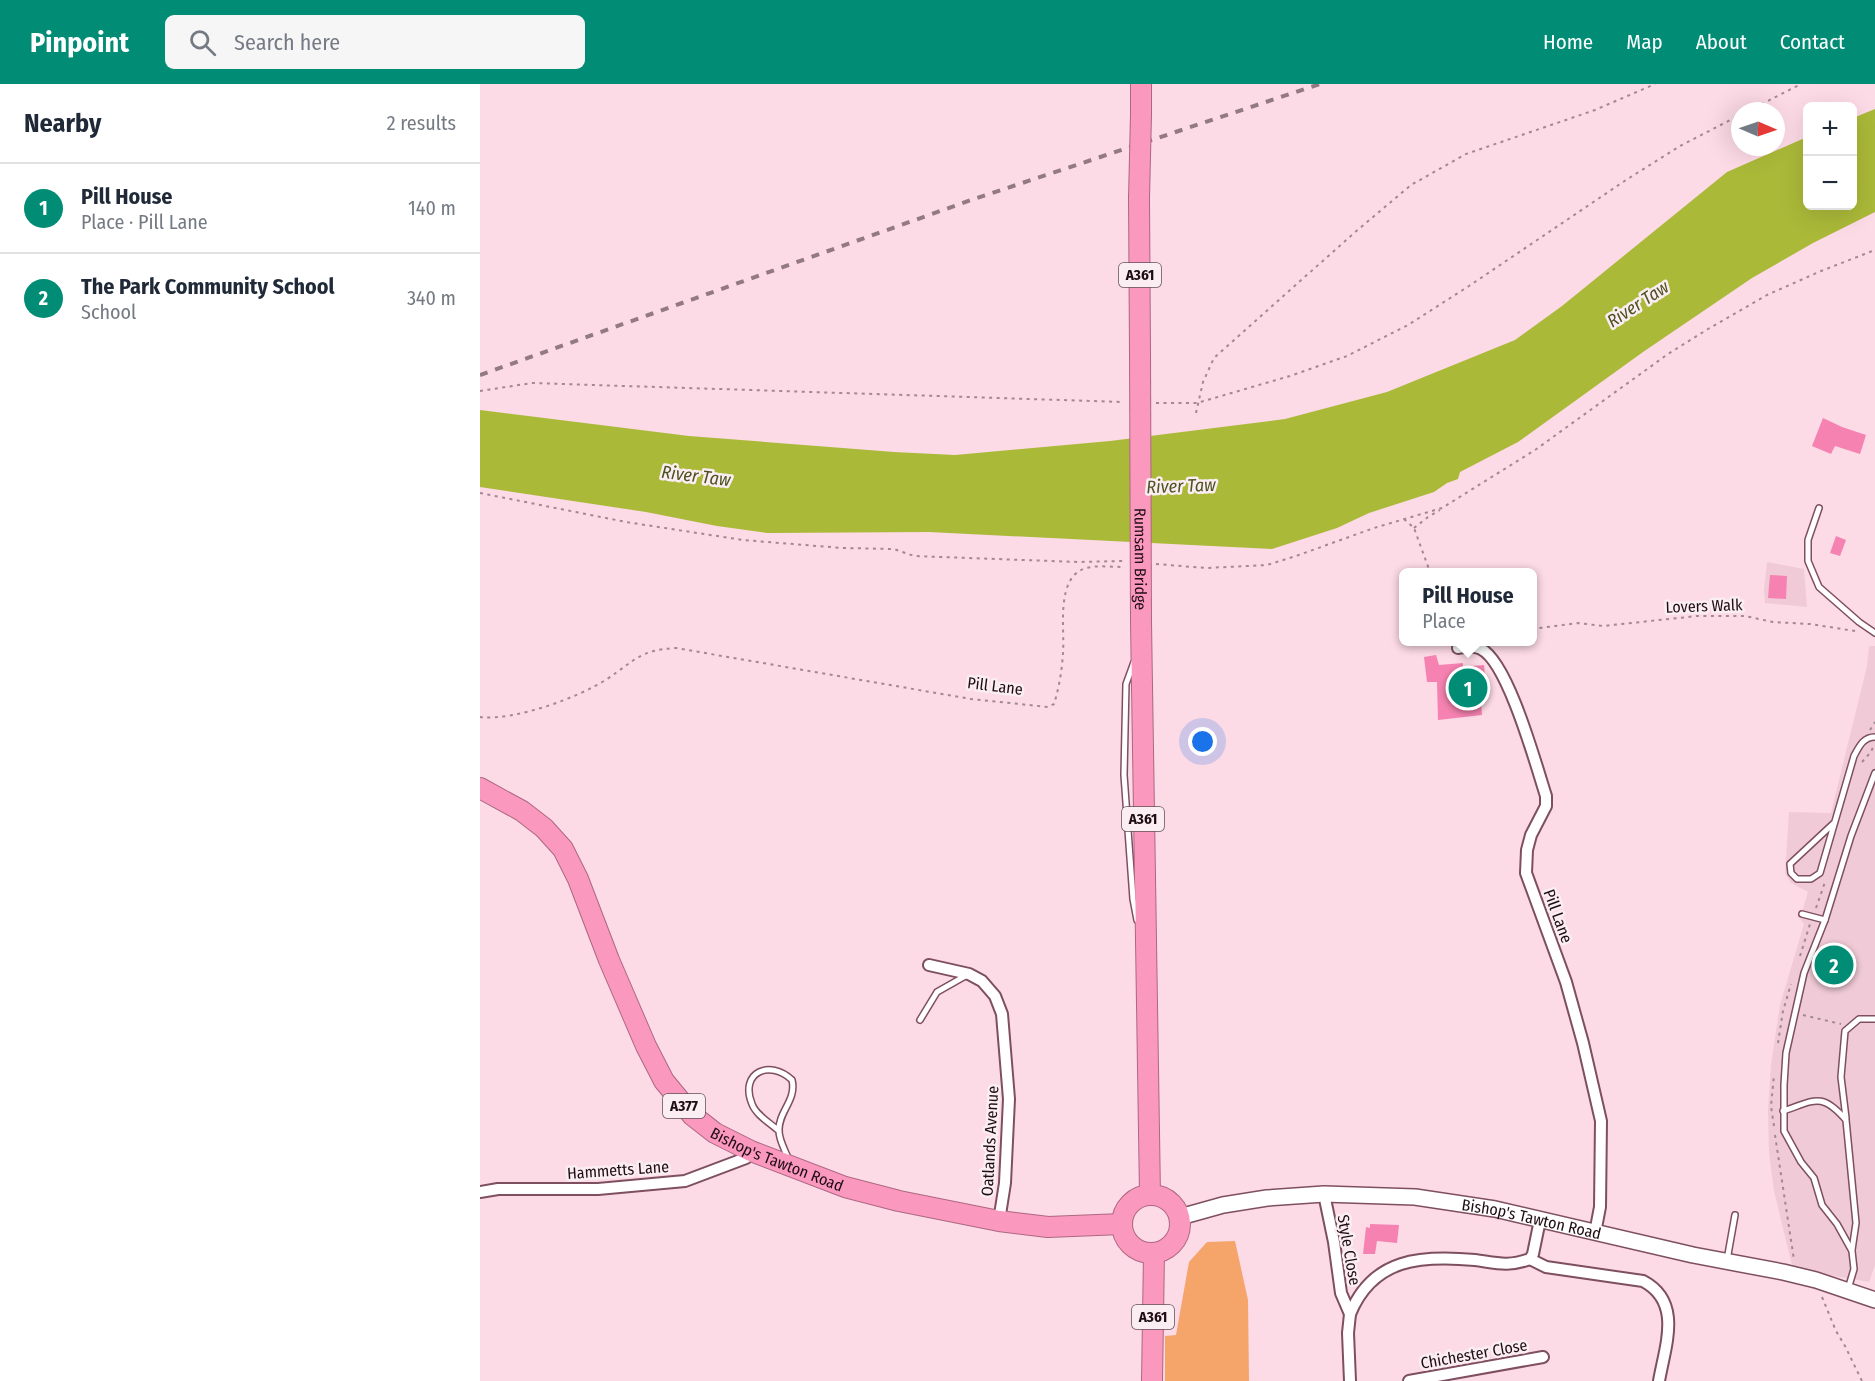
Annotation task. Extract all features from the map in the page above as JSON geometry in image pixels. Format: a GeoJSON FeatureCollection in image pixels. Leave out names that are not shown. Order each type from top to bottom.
{"type":"FeatureCollection","features":[{"type":"Feature","properties":{"kind":"highway","name":"Rumsam Bridge"},"geometry":{"type":"LineString","coordinates":[[1141,84],[1139,198],[1141,622],[1149,1195]]}},
{"type":"Feature","properties":{"kind":"highway","name":"Bishop's Tawton Road"},"geometry":{"type":"LineString","coordinates":[[480,788],[522,811],[544,828],[563,849],[578,879],[609,960],[642,1036],[664,1081],[692,1115],[715,1132],[751,1151],[845,1187],[899,1201],[999,1221],[1048,1227],[1122,1224]]}},
{"type":"Feature","properties":{"kind":"highway"},"geometry":{"type":"LineString","coordinates":[[1149,1195],[1158,1195],[1172,1203],[1180,1217],[1181,1227],[1172,1245],[1164,1251],[1154,1253],[1145,1253],[1128,1242],[1122,1224],[1123,1215],[1133,1201],[1149,1195]]}},
{"type":"Feature","properties":{"kind":"highway","name":"A361"},"geometry":{"type":"LineString","coordinates":[[1152,1381],[1154,1253]]}},
{"type":"Feature","properties":{"kind":"main road","name":"Bishop's Tawton Road"},"geometry":{"type":"LineString","coordinates":[[1180,1217],[1223,1205],[1267,1198],[1324,1194],[1415,1197],[1487,1208],[1816,1280],[1875,1300]]}},
{"type":"Feature","properties":{"kind":"street","name":"Pill Lane"},"geometry":{"type":"LineString","coordinates":[[1458,648],[1478,647],[1485,651],[1495,664],[1518,711],[1546,796],[1546,806],[1531,835],[1527,850],[1526,873],[1566,982],[1601,1122],[1600,1207],[1595,1233]]}},
{"type":"Feature","properties":{"kind":"street","name":"Oatlands Avenue"},"geometry":{"type":"LineString","coordinates":[[929,965],[969,974],[982,981],[995,996],[1002,1014],[1009,1100],[1005,1183],[999,1221]]}},
{"type":"Feature","properties":{"kind":"street","name":"Hammetts Lane"},"geometry":{"type":"LineString","coordinates":[[480,1192],[498,1189],[598,1189],[685,1181],[746,1158],[751,1151]]}},
{"type":"Feature","properties":{"kind":"street","name":"Style Close"},"geometry":{"type":"LineString","coordinates":[[1324,1194],[1341,1293],[1350,1314],[1348,1334],[1350,1381]]}},
{"type":"Feature","properties":{"kind":"street"},"geometry":{"type":"LineString","coordinates":[[1530,1259],[1540,1220]]}},
{"type":"Feature","properties":{"kind":"street"},"geometry":{"type":"LineString","coordinates":[[1350,1314],[1360,1293],[1377,1276],[1409,1261],[1432,1258],[1507,1264],[1530,1259],[1546,1267],[1644,1281],[1656,1290],[1665,1302],[1669,1318],[1659,1381]]}},
{"type":"Feature","properties":{"kind":"street","name":"Chichester Close"},"geometry":{"type":"LineString","coordinates":[[1409,1381],[1544,1357]]}},
{"type":"Feature","properties":{"kind":"lane"},"geometry":{"type":"LineString","coordinates":[[1819,508],[1808,540],[1808,561],[1819,587],[1875,633]]}},
{"type":"Feature","properties":{"kind":"lane"},"geometry":{"type":"LineString","coordinates":[[1834,823],[1790,864],[1791,873],[1797,879],[1811,879],[1820,873],[1854,756],[1866,739],[1875,737]]}},
{"type":"Feature","properties":{"kind":"lane"},"geometry":{"type":"LineString","coordinates":[[1852,1251],[1822,1205],[1814,1178],[1801,1162],[1784,1131],[1783,1111],[1786,1053],[1804,973],[1825,920],[1851,836],[1875,773]]}},
{"type":"Feature","properties":{"kind":"lane"},"geometry":{"type":"LineString","coordinates":[[1802,914],[1825,920]]}},
{"type":"Feature","properties":{"kind":"lane"},"geometry":{"type":"LineString","coordinates":[[920,1020],[938,992],[969,974]]}},
{"type":"Feature","properties":{"kind":"lane"},"geometry":{"type":"LineString","coordinates":[[1847,1291],[1854,1269],[1852,1251],[1856,1223],[1841,1077],[1845,1031],[1859,1020],[1875,1019]]}},
{"type":"Feature","properties":{"kind":"lane"},"geometry":{"type":"LineString","coordinates":[[779,1131],[756,1111],[752,1103],[751,1078],[760,1071],[773,1070],[792,1080],[793,1092],[779,1131],[792,1167]]}},
{"type":"Feature","properties":{"kind":"lane"},"geometry":{"type":"LineString","coordinates":[[1783,1111],[1802,1103],[1824,1101],[1838,1110],[1846,1120]]}},
{"type":"Feature","properties":{"kind":"lane"},"geometry":{"type":"LineString","coordinates":[[1727,1261],[1735,1215]]}},
{"type":"Feature","properties":{"kind":"path"},"geometry":{"type":"LineString","coordinates":[[1196,413],[1203,382],[1214,358],[1411,185],[1466,154],[1595,110],[1655,84]]}},
{"type":"Feature","properties":{"kind":"path"},"geometry":{"type":"LineString","coordinates":[[1766,102],[1801,84]]}},
{"type":"Feature","properties":{"kind":"path"},"geometry":{"type":"LineString","coordinates":[[1152,403],[1197,404],[1347,356],[1408,325],[1680,146],[1731,120]]}},
{"type":"Feature","properties":{"kind":"path"},"geometry":{"type":"LineString","coordinates":[[1414,528],[1535,450],[1613,396],[1668,354],[1708,329],[1767,295],[1875,250]]}},
{"type":"Feature","properties":{"kind":"path"},"geometry":{"type":"LineString","coordinates":[[480,392],[532,383],[1130,402]]}},
{"type":"Feature","properties":{"kind":"path"},"geometry":{"type":"LineString","coordinates":[[480,493],[626,522],[743,540],[842,548],[894,549],[914,556],[1078,562],[1127,561]]}},
{"type":"Feature","properties":{"kind":"path"},"geometry":{"type":"LineString","coordinates":[[1149,564],[1206,568],[1267,565],[1442,508]]}},
{"type":"Feature","properties":{"kind":"path"},"geometry":{"type":"LineString","coordinates":[[1404,519],[1414,528],[1428,568]]}},
{"type":"Feature","properties":{"kind":"path","name":"Pill Lane"},"geometry":{"type":"LineString","coordinates":[[480,717],[494,719],[522,714],[581,692],[605,680],[643,653],[657,649],[676,648],[971,699],[1048,707],[1054,704],[1059,682],[1063,653],[1064,598],[1067,589],[1075,576],[1085,569],[1127,567]]}},
{"type":"Feature","properties":{"kind":"path","name":"Lovers Walk"},"geometry":{"type":"LineString","coordinates":[[1537,628],[1578,623],[1603,626],[1697,616],[1745,616],[1773,622],[1810,624],[1864,632]]}},
{"type":"Feature","properties":{"kind":"path"},"geometry":{"type":"LineString","coordinates":[[1794,1014],[1840,1023],[1845,1031]]}},
{"type":"Feature","properties":{"kind":"path"},"geometry":{"type":"LineString","coordinates":[[1820,1291],[1824,1305],[1862,1381]]}},
{"type":"Feature","properties":{"kind":"shaded area"},"geometry":{"type":"Polygon","coordinates":[[[1767,562],[1804,569],[1807,607],[1765,603],[1767,562]]]}},
{"type":"Feature","properties":{"kind":"shaded area"},"geometry":{"type":"Polygon","coordinates":[[[1869,646],[1875,646],[1875,1265],[1869,1282],[1793,1269],[1774,1191],[1769,1153],[1768,1110],[1771,1065],[1780,1005],[1804,924],[1800,919],[1808,892],[1791,883],[1785,873],[1789,812],[1831,813],[1867,666],[1869,646]]]}},
{"type":"Feature","properties":{"kind":"shaded area"},"geometry":{"type":"Polygon","coordinates":[[[1235,1241],[1248,1300],[1249,1381],[1165,1381],[1165,1336],[1176,1335],[1189,1262],[1207,1242],[1235,1241]]]}},
{"type":"Feature","properties":{"kind":"water","name":"River Taw"},"geometry":{"type":"Polygon","coordinates":[[[1875,109],[1875,212],[1813,243],[1752,278],[1643,352],[1518,442],[1460,472],[1458,479],[1434,492],[1272,549],[929,532],[767,533],[480,487],[480,410],[689,436],[955,455],[1110,441],[1285,419],[1387,392],[1515,340],[1562,306],[1727,172],[1764,156],[1785,156],[1785,147],[1803,139],[1803,210],[1857,210],[1857,116],[1875,109]]]}},
{"type":"Feature","properties":{"kind":"building"},"geometry":{"type":"Polygon","coordinates":[[[1823,418],[1866,435],[1860,454],[1835,446],[1831,454],[1812,446],[1823,418]]]}},
{"type":"Feature","properties":{"kind":"building"},"geometry":{"type":"Polygon","coordinates":[[[1836,536],[1846,540],[1840,556],[1830,553],[1836,536]]]}},
{"type":"Feature","properties":{"kind":"building"},"geometry":{"type":"Polygon","coordinates":[[[1770,575],[1787,576],[1786,599],[1768,598],[1770,575]]]}},
{"type":"Feature","properties":{"kind":"building"},"geometry":{"type":"Polygon","coordinates":[[[1436,655],[1439,665],[1463,663],[1463,667],[1484,665],[1487,700],[1481,701],[1482,715],[1438,720],[1437,682],[1427,682],[1424,657],[1436,655]]]}},
{"type":"Feature","properties":{"kind":"building"},"geometry":{"type":"Polygon","coordinates":[[[1370,1224],[1399,1225],[1397,1243],[1377,1241],[1375,1254],[1363,1254],[1366,1227],[1370,1228],[1370,1224]]]}},
{"type":"Feature","properties":{"kind":"railway"},"geometry":{"type":"LineString","coordinates":[[480,375],[974,199],[1320,84]]}},
{"type":"Feature","properties":{"kind":"place","name":"Pill House"},"geometry":{"type":"Point","coordinates":[1468,688]}},
{"type":"Feature","properties":{"kind":"place","name":"The Park Community School"},"geometry":{"type":"Point","coordinates":[1834,965]}}]}
